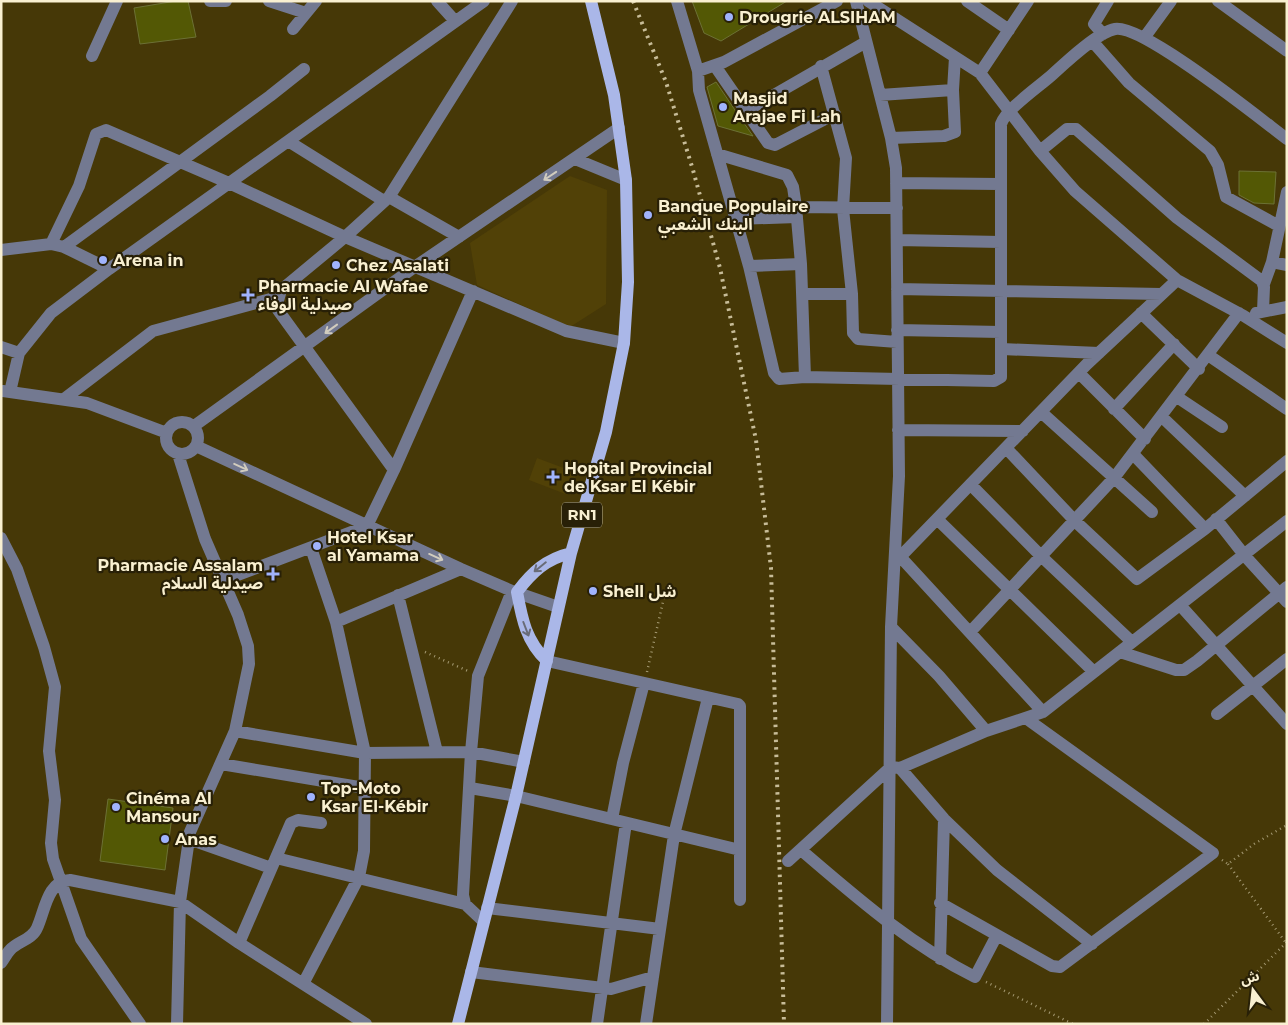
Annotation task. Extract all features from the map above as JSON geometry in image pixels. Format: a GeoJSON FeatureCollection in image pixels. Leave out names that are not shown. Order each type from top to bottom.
{"type":"FeatureCollection","features":[{"type":"Feature","properties":{"kind":"main road","name":"RN1"},"geometry":{"type":"LineString","coordinates":[[458,1024],[516,796],[571,554],[606,432],[624,343],[628,282],[626,180],[614,95],[591,1]]}},
{"type":"Feature","properties":{"kind":"main road"},"geometry":{"type":"LineString","coordinates":[[547,660],[534,648],[523,624],[514,591],[548,561],[571,554]]}},
{"type":"Feature","properties":{"kind":"street"},"geometry":{"type":"LineString","coordinates":[[92,56],[117,1]]}},
{"type":"Feature","properties":{"kind":"street"},"geometry":{"type":"LineString","coordinates":[[210,1],[226,1]]}},
{"type":"Feature","properties":{"kind":"street"},"geometry":{"type":"LineString","coordinates":[[268,1],[309,5],[293,29]]}},
{"type":"Feature","properties":{"kind":"street"},"geometry":{"type":"LineString","coordinates":[[437,1],[455,21]]}},
{"type":"Feature","properties":{"kind":"street"},"geometry":{"type":"LineString","coordinates":[[167,433],[87,403],[5,392],[19,353],[51,313],[109,269],[484,1]]}},
{"type":"Feature","properties":{"kind":"street"},"geometry":{"type":"LineString","coordinates":[[394,470],[278,310],[278,297],[281,290],[345,237],[386,199],[512,1]]}},
{"type":"Feature","properties":{"kind":"street"},"geometry":{"type":"LineString","coordinates":[[677,1],[698,71],[699,90],[748,266],[775,377],[778,379],[805,377],[898,380],[998,380],[1002,372],[1000,129],[1003,119],[1010,112],[1098,38],[1122,29],[1144,38],[1180,60],[1287,139]]}},
{"type":"Feature","properties":{"kind":"street"},"geometry":{"type":"LineString","coordinates":[[698,71],[715,66],[837,1]]}},
{"type":"Feature","properties":{"kind":"street"},"geometry":{"type":"LineString","coordinates":[[856,1],[891,138],[896,183],[899,476],[898,553],[891,627],[896,768],[889,924],[887,1024]]}},
{"type":"Feature","properties":{"kind":"street"},"geometry":{"type":"LineString","coordinates":[[868,1],[980,73],[1040,151],[1075,191],[1177,280],[1241,314],[1287,343]]}},
{"type":"Feature","properties":{"kind":"street"},"geometry":{"type":"LineString","coordinates":[[968,1],[1009,30]]}},
{"type":"Feature","properties":{"kind":"street"},"geometry":{"type":"LineString","coordinates":[[980,73],[1028,1]]}},
{"type":"Feature","properties":{"kind":"street"},"geometry":{"type":"LineString","coordinates":[[1108,1],[1094,24],[1098,38],[1129,83],[1210,151],[1218,165],[1226,197],[1279,226]]}},
{"type":"Feature","properties":{"kind":"street"},"geometry":{"type":"LineString","coordinates":[[1144,38],[1171,1]]}},
{"type":"Feature","properties":{"kind":"street"},"geometry":{"type":"LineString","coordinates":[[1218,1],[1287,52]]}},
{"type":"Feature","properties":{"kind":"street"},"geometry":{"type":"LineString","coordinates":[[746,110],[866,42]]}},
{"type":"Feature","properties":{"kind":"street"},"geometry":{"type":"LineString","coordinates":[[891,138],[953,134],[955,127],[953,90],[955,57]]}},
{"type":"Feature","properties":{"kind":"street"},"geometry":{"type":"LineString","coordinates":[[715,66],[768,143],[775,145],[835,114]]}},
{"type":"Feature","properties":{"kind":"street"},"geometry":{"type":"LineString","coordinates":[[821,66],[846,158],[843,209],[855,337],[858,339],[1002,332]]}},
{"type":"Feature","properties":{"kind":"street"},"geometry":{"type":"LineString","coordinates":[[64,247],[304,69]]}},
{"type":"Feature","properties":{"kind":"street"},"geometry":{"type":"LineString","coordinates":[[880,95],[953,90]]}},
{"type":"Feature","properties":{"kind":"street"},"geometry":{"type":"LineString","coordinates":[[194,426],[416,266],[619,128]]}},
{"type":"Feature","properties":{"kind":"street"},"geometry":{"type":"LineString","coordinates":[[1040,151],[1067,129],[1076,130],[1177,218],[1264,284]]}},
{"type":"Feature","properties":{"kind":"street"},"geometry":{"type":"LineString","coordinates":[[51,244],[78,186],[94,138],[98,132],[106,130],[229,183],[345,237],[575,334],[624,343]]}},
{"type":"Feature","properties":{"kind":"street"},"geometry":{"type":"LineString","coordinates":[[288,141],[386,199],[459,237]]}},
{"type":"Feature","properties":{"kind":"street"},"geometry":{"type":"LineString","coordinates":[[717,154],[788,175],[793,187],[803,294],[805,377]]}},
{"type":"Feature","properties":{"kind":"street"},"geometry":{"type":"LineString","coordinates":[[575,159],[626,180]]}},
{"type":"Feature","properties":{"kind":"street"},"geometry":{"type":"LineString","coordinates":[[896,183],[1000,184]]}},
{"type":"Feature","properties":{"kind":"street"},"geometry":{"type":"LineString","coordinates":[[1263,311],[1264,284],[1272,262],[1287,192]]}},
{"type":"Feature","properties":{"kind":"street"},"geometry":{"type":"LineString","coordinates":[[735,219],[796,212],[896,208]]}},
{"type":"Feature","properties":{"kind":"street"},"geometry":{"type":"LineString","coordinates":[[897,240],[1001,242]]}},
{"type":"Feature","properties":{"kind":"street"},"geometry":{"type":"LineString","coordinates":[[1,250],[51,244],[64,247],[109,269]]}},
{"type":"Feature","properties":{"kind":"street"},"geometry":{"type":"LineString","coordinates":[[1272,262],[1287,265]]}},
{"type":"Feature","properties":{"kind":"street"},"geometry":{"type":"LineString","coordinates":[[748,266],[801,264]]}},
{"type":"Feature","properties":{"kind":"street"},"geometry":{"type":"LineString","coordinates":[[898,553],[937,519],[1078,373],[1177,280]]}},
{"type":"Feature","properties":{"kind":"street"},"geometry":{"type":"LineString","coordinates":[[897,289],[1161,294]]}},
{"type":"Feature","properties":{"kind":"street"},"geometry":{"type":"LineString","coordinates":[[222,582],[367,526],[394,470],[473,291]]}},
{"type":"Feature","properties":{"kind":"street"},"geometry":{"type":"LineString","coordinates":[[803,294],[852,294]]}},
{"type":"Feature","properties":{"kind":"street"},"geometry":{"type":"LineString","coordinates":[[64,399],[153,331],[278,297]]}},
{"type":"Feature","properties":{"kind":"street"},"geometry":{"type":"LineString","coordinates":[[971,631],[1114,478],[1241,314],[1287,307]]}},
{"type":"Feature","properties":{"kind":"street"},"geometry":{"type":"LineString","coordinates":[[1140,313],[1198,368]]}},
{"type":"Feature","properties":{"kind":"street"},"geometry":{"type":"LineString","coordinates":[[1114,409],[1174,344]]}},
{"type":"Feature","properties":{"kind":"street"},"geometry":{"type":"LineString","coordinates":[[1,347],[19,353]]}},
{"type":"Feature","properties":{"kind":"street"},"geometry":{"type":"LineString","coordinates":[[1002,349],[1099,353]]}},
{"type":"Feature","properties":{"kind":"street"},"geometry":{"type":"LineString","coordinates":[[1208,355],[1287,409]]}},
{"type":"Feature","properties":{"kind":"street"},"geometry":{"type":"LineString","coordinates":[[1078,373],[1145,440]]}},
{"type":"Feature","properties":{"kind":"street"},"geometry":{"type":"LineString","coordinates":[[1177,397],[1222,427]]}},
{"type":"Feature","properties":{"kind":"street"},"geometry":{"type":"LineString","coordinates":[[1041,412],[1152,512]]}},
{"type":"Feature","properties":{"kind":"street"},"geometry":{"type":"LineString","coordinates":[[1162,417],[1245,496]]}},
{"type":"Feature","properties":{"kind":"street"},"geometry":{"type":"LineString","coordinates":[[177,1024],[180,902],[191,825],[235,731],[246,684],[248,646],[186,486],[178,454],[168,446],[167,433],[173,424],[184,422],[194,426],[198,432],[196,446],[188,453],[178,454]]}},
{"type":"Feature","properties":{"kind":"street"},"geometry":{"type":"LineString","coordinates":[[898,430],[1024,431]]}},
{"type":"Feature","properties":{"kind":"street"},"geometry":{"type":"LineString","coordinates":[[196,446],[461,569],[558,607]]}},
{"type":"Feature","properties":{"kind":"street"},"geometry":{"type":"LineString","coordinates":[[1006,448],[1074,522],[1137,579],[1205,529],[1287,461]]}},
{"type":"Feature","properties":{"kind":"street"},"geometry":{"type":"LineString","coordinates":[[1133,454],[1205,529]]}},
{"type":"Feature","properties":{"kind":"street"},"geometry":{"type":"LineString","coordinates":[[971,484],[1042,557],[1132,642]]}},
{"type":"Feature","properties":{"kind":"street"},"geometry":{"type":"LineString","coordinates":[[937,519],[1094,672]]}},
{"type":"Feature","properties":{"kind":"street"},"geometry":{"type":"LineString","coordinates":[[1120,652],[1176,670],[1184,670],[1284,595],[1245,556],[1216,519]]}},
{"type":"Feature","properties":{"kind":"street"},"geometry":{"type":"LineString","coordinates":[[788,861],[896,768],[986,731],[1043,712],[1245,556],[1287,521]]}},
{"type":"Feature","properties":{"kind":"street"},"geometry":{"type":"LineString","coordinates":[[1,538],[17,569],[44,647],[55,687],[49,751],[55,800],[51,843],[53,859],[81,938],[140,1024]]}},
{"type":"Feature","properties":{"kind":"street"},"geometry":{"type":"LineString","coordinates":[[303,984],[359,877],[364,852],[365,752],[336,622],[311,548]]}},
{"type":"Feature","properties":{"kind":"street"},"geometry":{"type":"LineString","coordinates":[[898,553],[1043,712]]}},
{"type":"Feature","properties":{"kind":"street"},"geometry":{"type":"LineString","coordinates":[[336,622],[461,569]]}},
{"type":"Feature","properties":{"kind":"street"},"geometry":{"type":"LineString","coordinates":[[465,904],[463,886],[471,752],[478,676],[514,591]]}},
{"type":"Feature","properties":{"kind":"street"},"geometry":{"type":"LineString","coordinates":[[398,595],[437,752]]}},
{"type":"Feature","properties":{"kind":"street"},"geometry":{"type":"LineString","coordinates":[[1180,605],[1215,647],[1287,724]]}},
{"type":"Feature","properties":{"kind":"street"},"geometry":{"type":"LineString","coordinates":[[891,627],[939,676],[986,731]]}},
{"type":"Feature","properties":{"kind":"street"},"geometry":{"type":"LineString","coordinates":[[1217,714],[1287,659]]}},
{"type":"Feature","properties":{"kind":"street"},"geometry":{"type":"LineString","coordinates":[[547,660],[644,684],[738,704],[742,711],[740,900]]}},
{"type":"Feature","properties":{"kind":"street"},"geometry":{"type":"LineString","coordinates":[[612,819],[623,763],[644,684]]}},
{"type":"Feature","properties":{"kind":"street"},"geometry":{"type":"LineString","coordinates":[[646,1024],[674,835],[708,698]]}},
{"type":"Feature","properties":{"kind":"street"},"geometry":{"type":"LineString","coordinates":[[940,903],[1056,967],[1065,965],[1213,853],[1026,719]]}},
{"type":"Feature","properties":{"kind":"street"},"geometry":{"type":"LineString","coordinates":[[235,731],[365,752],[471,752],[524,762]]}},
{"type":"Feature","properties":{"kind":"street"},"geometry":{"type":"LineString","coordinates":[[220,764],[364,788]]}},
{"type":"Feature","properties":{"kind":"street"},"geometry":{"type":"LineString","coordinates":[[896,768],[944,819],[998,870],[1092,944]]}},
{"type":"Feature","properties":{"kind":"street"},"geometry":{"type":"LineString","coordinates":[[470,788],[516,796],[740,850]]}},
{"type":"Feature","properties":{"kind":"street"},"geometry":{"type":"LineString","coordinates":[[940,959],[940,903],[944,819]]}},
{"type":"Feature","properties":{"kind":"street"},"geometry":{"type":"LineString","coordinates":[[239,943],[291,823],[298,820],[321,823]]}},
{"type":"Feature","properties":{"kind":"street"},"geometry":{"type":"LineString","coordinates":[[597,1024],[626,823]]}},
{"type":"Feature","properties":{"kind":"street"},"geometry":{"type":"LineString","coordinates":[[189,839],[274,863],[359,877],[465,904],[483,921]]}},
{"type":"Feature","properties":{"kind":"street"},"geometry":{"type":"LineString","coordinates":[[800,850],[889,924],[940,959],[976,977],[997,935]]}},
{"type":"Feature","properties":{"kind":"street"},"geometry":{"type":"LineString","coordinates":[[1,963],[10,950],[29,938],[36,930],[52,889],[62,881],[70,880],[180,902],[239,943],[366,1024]]}},
{"type":"Feature","properties":{"kind":"street"},"geometry":{"type":"LineString","coordinates":[[487,908],[660,928]]}},
{"type":"Feature","properties":{"kind":"street"},"geometry":{"type":"LineString","coordinates":[[471,972],[611,989],[653,977]]}},
{"type":"Feature","properties":{"kind":"path"},"geometry":{"type":"LineString","coordinates":[[644,684],[665,593]]}},
{"type":"Feature","properties":{"kind":"path"},"geometry":{"type":"LineString","coordinates":[[412,646],[478,676]]}},
{"type":"Feature","properties":{"kind":"path"},"geometry":{"type":"LineString","coordinates":[[1228,864],[1254,844],[1287,825]]}},
{"type":"Feature","properties":{"kind":"path"},"geometry":{"type":"LineString","coordinates":[[1204,1024],[1286,942],[1228,864],[1213,853]]}},
{"type":"Feature","properties":{"kind":"path"},"geometry":{"type":"LineString","coordinates":[[976,977],[1073,1024]]}},
{"type":"Feature","properties":{"kind":"shaded area"},"geometry":{"type":"Polygon","coordinates":[[[570,176],[607,190],[606,304],[570,327],[477,285],[470,243],[570,176]]]}},
{"type":"Feature","properties":{"kind":"shaded area","name":"Hopital Provincial de Ksar El Kébir"},"geometry":{"type":"Polygon","coordinates":[[[537,458],[577,473],[568,495],[529,480],[537,458]]]}},
{"type":"Feature","properties":{"kind":"building"},"geometry":{"type":"Polygon","coordinates":[[[176,1],[188,1],[196,37],[140,44],[134,8],[176,1]]]}},
{"type":"Feature","properties":{"kind":"building","name":"Drougrie ALSIHAM"},"geometry":{"type":"Polygon","coordinates":[[[692,1],[787,1],[721,41],[704,33],[692,1]]]}},
{"type":"Feature","properties":{"kind":"building","name":"Masjid Arajae Fi Lah"},"geometry":{"type":"Polygon","coordinates":[[[716,82],[753,136],[718,126],[707,87],[716,82]]]}},
{"type":"Feature","properties":{"kind":"building"},"geometry":{"type":"Polygon","coordinates":[[[1239,171],[1276,172],[1274,204],[1254,203],[1239,195],[1239,171]]]}},
{"type":"Feature","properties":{"kind":"building"},"geometry":{"type":"Polygon","coordinates":[[[108,799],[173,808],[165,870],[100,861],[108,799]]]}},
{"type":"Feature","properties":{"kind":"railway"},"geometry":{"type":"LineString","coordinates":[[633,1],[666,82],[693,170],[720,268],[756,440],[771,568],[784,1024]]}},
{"type":"Feature","properties":{"kind":"place","name":"Drougrie ALSIHAM"},"geometry":{"type":"Point","coordinates":[729,17]}},
{"type":"Feature","properties":{"kind":"place","name":"Masjid Arajae Fi Lah"},"geometry":{"type":"Point","coordinates":[723,107]}},
{"type":"Feature","properties":{"kind":"place","name":"Banque Populaire البنك الشعبي"},"geometry":{"type":"Point","coordinates":[648,215]}},
{"type":"Feature","properties":{"kind":"place","name":"Arena in"},"geometry":{"type":"Point","coordinates":[103,260]}},
{"type":"Feature","properties":{"kind":"place","name":"Chez Asalati"},"geometry":{"type":"Point","coordinates":[336,265]}},
{"type":"Feature","properties":{"kind":"place","name":"Pharmacie Al Wafae صيدلية الوفاء"},"geometry":{"type":"Point","coordinates":[248,295]}},
{"type":"Feature","properties":{"kind":"place","name":"Hopital Provincial de Ksar El Kébir"},"geometry":{"type":"Point","coordinates":[553,477]}},
{"type":"Feature","properties":{"kind":"place","name":"Hotel Ksar al Yamama"},"geometry":{"type":"Point","coordinates":[317,546]}},
{"type":"Feature","properties":{"kind":"place","name":"Pharmacie Assalam صيدلية السلام"},"geometry":{"type":"Point","coordinates":[273,574]}},
{"type":"Feature","properties":{"kind":"place","name":"Shell شل"},"geometry":{"type":"Point","coordinates":[593,591]}},
{"type":"Feature","properties":{"kind":"place","name":"Top-Moto Ksar El-Kébir"},"geometry":{"type":"Point","coordinates":[311,797]}},
{"type":"Feature","properties":{"kind":"place","name":"Cinéma Al Mansour"},"geometry":{"type":"Point","coordinates":[116,807]}},
{"type":"Feature","properties":{"kind":"place","name":"Anas"},"geometry":{"type":"Point","coordinates":[165,839]}}]}
